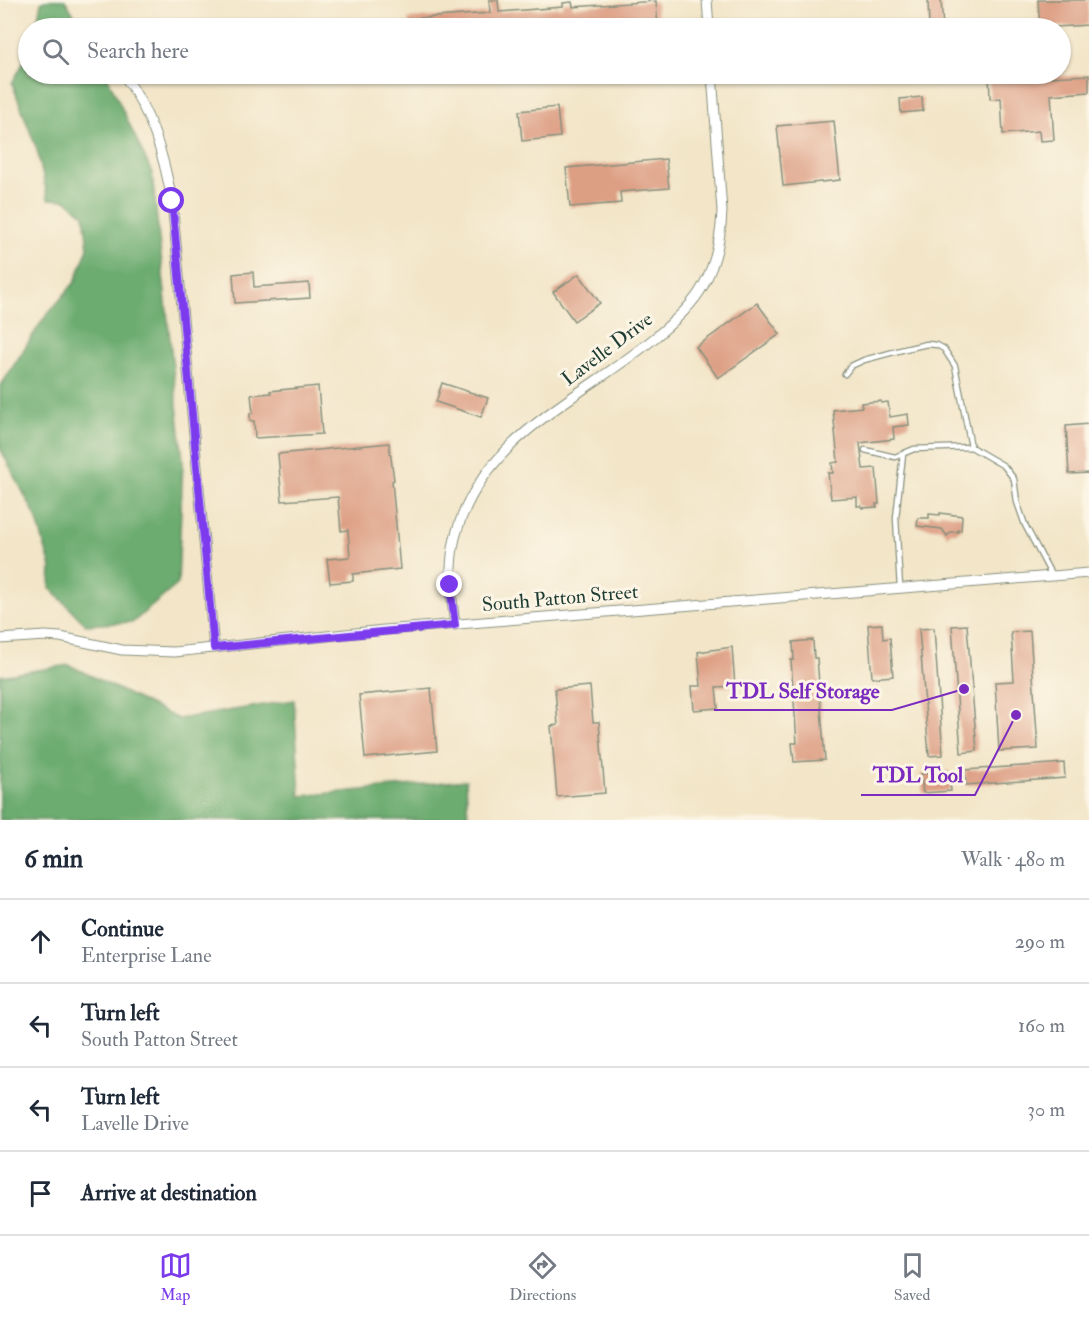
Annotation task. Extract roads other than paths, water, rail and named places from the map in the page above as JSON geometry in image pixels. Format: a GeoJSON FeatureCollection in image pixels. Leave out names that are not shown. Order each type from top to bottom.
{"type":"FeatureCollection","features":[{"type":"Feature","properties":{"kind":"street"},"geometry":{"type":"LineString","coordinates":[[707,0],[708,18]]}},
{"type":"Feature","properties":{"kind":"street"},"geometry":{"type":"LineString","coordinates":[[129,84],[152,126],[168,177],[172,201],[214,648]]}},
{"type":"Feature","properties":{"kind":"street","name":"Lavelle Drive"},"geometry":{"type":"LineString","coordinates":[[455,625],[450,585],[455,539],[470,500],[485,473],[525,432],[639,351],[679,317],[699,294],[708,276],[718,247],[722,211],[713,84]]}},
{"type":"Feature","properties":{"kind":"street","name":"South Patton Street"},"geometry":{"type":"LineString","coordinates":[[0,639],[60,637],[122,650],[174,652],[455,625],[1089,573]]}},
{"type":"Feature","properties":{"kind":"lane"},"geometry":{"type":"LineString","coordinates":[[845,374],[851,366],[864,360],[905,349],[927,344],[937,345],[944,349],[955,366],[971,447]]}},
{"type":"Feature","properties":{"kind":"lane"},"geometry":{"type":"LineString","coordinates":[[865,450],[895,457],[914,449],[971,447],[1004,466],[1014,479],[1017,502],[1025,525],[1052,576]]}},
{"type":"Feature","properties":{"kind":"lane"},"geometry":{"type":"LineString","coordinates":[[900,588],[896,518],[903,454]]}},
{"type":"Feature","properties":{"kind":"place","name":"TDL Self Storage"},"geometry":{"type":"Point","coordinates":[964,689]}},
{"type":"Feature","properties":{"kind":"place","name":"TDL Tool"},"geometry":{"type":"Point","coordinates":[1016,715]}}]}
